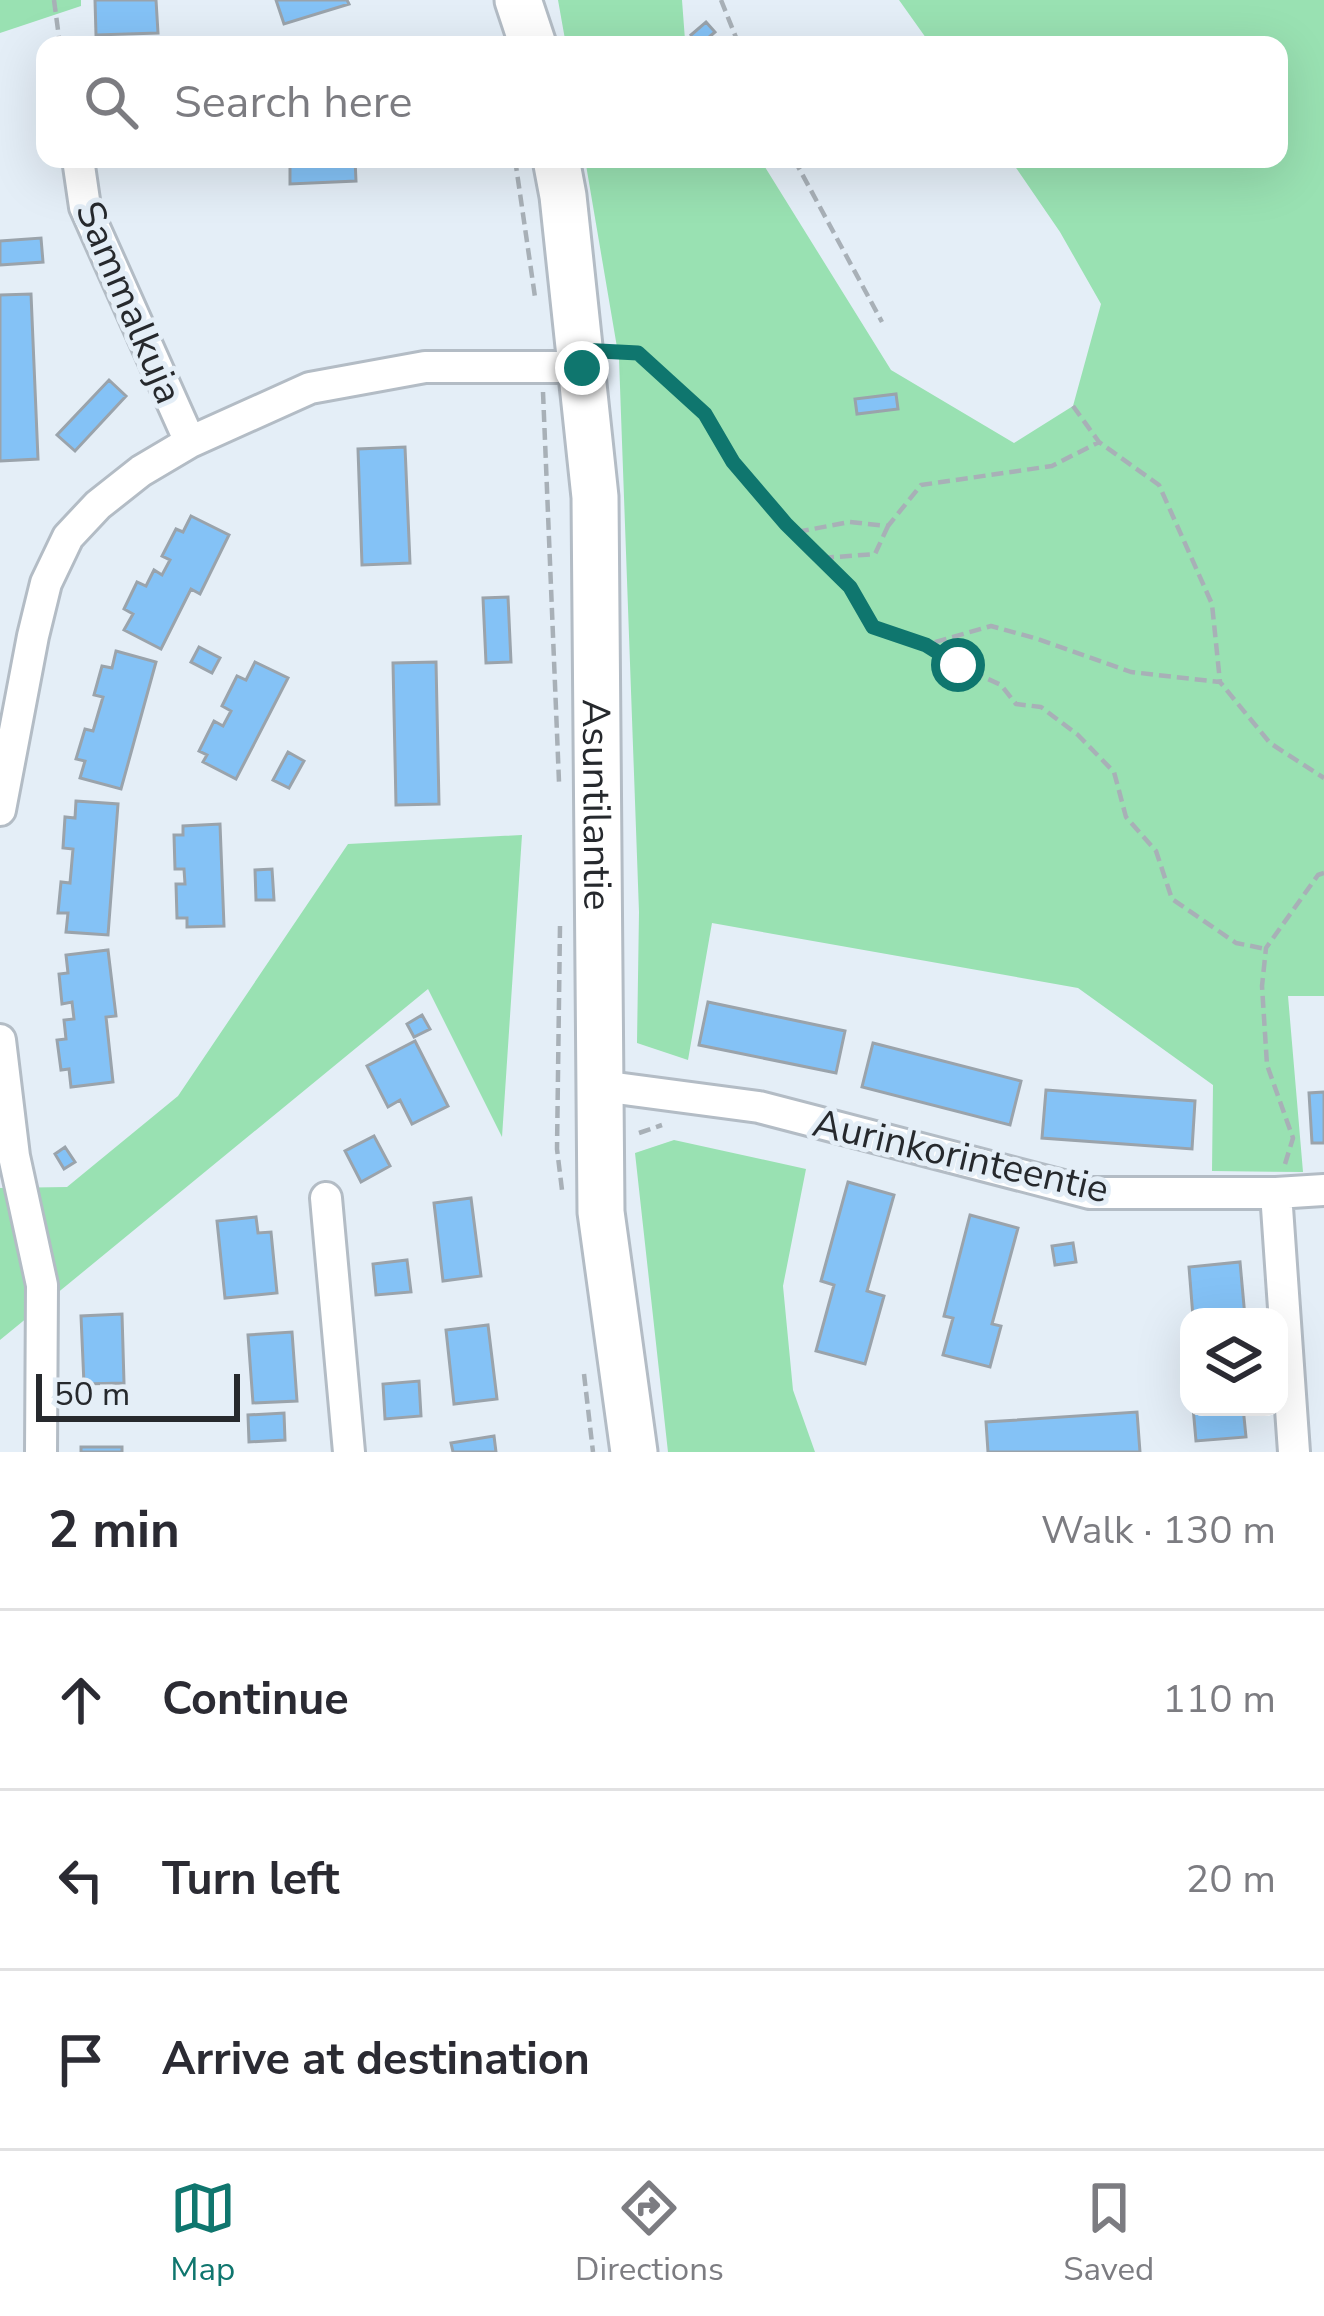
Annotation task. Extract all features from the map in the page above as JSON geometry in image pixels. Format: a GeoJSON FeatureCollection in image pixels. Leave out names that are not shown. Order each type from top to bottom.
{"type":"FeatureCollection","features":[{"type":"Feature","properties":{"kind":"street"},"geometry":{"type":"LineString","coordinates":[[518,0],[530,36]]}},
{"type":"Feature","properties":{"kind":"street","name":"Sammalkuja"},"geometry":{"type":"LineString","coordinates":[[78,168],[85,208],[190,442]]}},
{"type":"Feature","properties":{"kind":"street","name":"Asuntilantie"},"geometry":{"type":"LineString","coordinates":[[558,168],[563,196],[568,362],[595,497],[601,1212],[634,1452]]}},
{"type":"Feature","properties":{"kind":"street"},"geometry":{"type":"LineString","coordinates":[[0,810],[46,583],[68,537],[98,505],[141,471],[190,442],[310,388],[425,368],[568,362]]}},
{"type":"Feature","properties":{"kind":"street"},"geometry":{"type":"LineString","coordinates":[[0,1040],[14,1156],[42,1285],[41,1452]]}},
{"type":"Feature","properties":{"kind":"street","name":"Aurinkorinteentie"},"geometry":{"type":"LineString","coordinates":[[601,1086],[759,1107],[1090,1193],[1324,1190]]}},
{"type":"Feature","properties":{"kind":"street"},"geometry":{"type":"LineString","coordinates":[[1276,1192],[1294,1452]]}},
{"type":"Feature","properties":{"kind":"street"},"geometry":{"type":"LineString","coordinates":[[326,1198],[350,1452]]}},
{"type":"Feature","properties":{"kind":"path"},"geometry":{"type":"LineString","coordinates":[[54,0],[59,36]]}},
{"type":"Feature","properties":{"kind":"path"},"geometry":{"type":"LineString","coordinates":[[722,0],[736,36]]}},
{"type":"Feature","properties":{"kind":"path"},"geometry":{"type":"LineString","coordinates":[[517,168],[568,362],[559,790]]}},
{"type":"Feature","properties":{"kind":"path"},"geometry":{"type":"LineString","coordinates":[[799,168],[882,322]]}},
{"type":"Feature","properties":{"kind":"path"},"geometry":{"type":"LineString","coordinates":[[568,362],[638,353],[705,414],[733,462],[850,587],[873,627],[926,645],[1001,685],[1016,704],[1041,706],[1078,735],[1114,772],[1126,818],[1156,851],[1172,898],[1236,943],[1266,949]]}},
{"type":"Feature","properties":{"kind":"path"},"geometry":{"type":"LineString","coordinates":[[1073,406],[1099,442],[1160,485],[1212,604],[1220,682],[1270,743],[1324,778]]}},
{"type":"Feature","properties":{"kind":"path"},"geometry":{"type":"LineString","coordinates":[[821,558],[875,554],[888,526],[921,485],[1052,466],[1099,442]]}},
{"type":"Feature","properties":{"kind":"path"},"geometry":{"type":"LineString","coordinates":[[794,532],[849,522],[888,526]]}},
{"type":"Feature","properties":{"kind":"path"},"geometry":{"type":"LineString","coordinates":[[926,645],[992,626],[1131,672],[1220,682]]}},
{"type":"Feature","properties":{"kind":"path"},"geometry":{"type":"LineString","coordinates":[[1276,1192],[1293,1138],[1267,1065],[1262,986],[1266,949],[1324,873]]}},
{"type":"Feature","properties":{"kind":"path"},"geometry":{"type":"LineString","coordinates":[[560,909],[557,1149],[563,1196]]}},
{"type":"Feature","properties":{"kind":"path"},"geometry":{"type":"LineString","coordinates":[[582,1359],[593,1452]]}},
{"type":"Feature","properties":{"kind":"green space"},"geometry":{"type":"Polygon","coordinates":[[[0,0],[81,0],[81,6],[0,33],[0,0]]]}},
{"type":"Feature","properties":{"kind":"green space"},"geometry":{"type":"Polygon","coordinates":[[[558,0],[682,0],[685,36],[564,36],[558,0]]]}},
{"type":"Feature","properties":{"kind":"green space"},"geometry":{"type":"Polygon","coordinates":[[[899,0],[1324,0],[1324,996],[1288,996],[1303,1172],[1212,1171],[1213,1085],[1078,988],[712,923],[688,1060],[637,1043],[639,912],[619,359],[587,168],[766,168],[891,370],[1014,443],[1073,406],[1101,304],[1016,168],[1288,168],[1288,36],[925,36],[899,0]]]}},
{"type":"Feature","properties":{"kind":"green space"},"geometry":{"type":"Polygon","coordinates":[[[522,835],[502,1137],[428,989],[0,1340],[0,1188],[67,1187],[178,1096],[348,844],[522,835]]]}},
{"type":"Feature","properties":{"kind":"green space"},"geometry":{"type":"Polygon","coordinates":[[[674,1140],[806,1169],[783,1286],[793,1390],[815,1452],[668,1452],[635,1153],[674,1140]]]}},
{"type":"Feature","properties":{"kind":"building"},"geometry":{"type":"Polygon","coordinates":[[[95,0],[156,0],[158,33],[96,35],[95,0]]]}},
{"type":"Feature","properties":{"kind":"building"},"geometry":{"type":"Polygon","coordinates":[[[276,0],[347,0],[349,4],[284,24],[276,0]]]}},
{"type":"Feature","properties":{"kind":"building"},"geometry":{"type":"Polygon","coordinates":[[[706,22],[715,32],[710,36],[691,35],[706,22]]]}},
{"type":"Feature","properties":{"kind":"building"},"geometry":{"type":"Polygon","coordinates":[[[290,168],[355,168],[356,181],[290,184],[290,168]]]}},
{"type":"Feature","properties":{"kind":"building"},"geometry":{"type":"Polygon","coordinates":[[[41,238],[43,262],[0,265],[0,241],[41,238]]]}},
{"type":"Feature","properties":{"kind":"building"},"geometry":{"type":"Polygon","coordinates":[[[31,294],[38,459],[0,461],[0,295],[31,294]]]}},
{"type":"Feature","properties":{"kind":"building"},"geometry":{"type":"Polygon","coordinates":[[[109,380],[126,396],[75,451],[57,435],[109,380]]]}},
{"type":"Feature","properties":{"kind":"building"},"geometry":{"type":"Polygon","coordinates":[[[896,394],[898,409],[857,414],[855,399],[896,394]]]}},
{"type":"Feature","properties":{"kind":"building"},"geometry":{"type":"Polygon","coordinates":[[[405,447],[410,563],[362,565],[358,449],[405,447]]]}},
{"type":"Feature","properties":{"kind":"building"},"geometry":{"type":"Polygon","coordinates":[[[191,516],[229,535],[200,594],[191,589],[161,649],[124,630],[133,614],[124,609],[137,582],[146,586],[154,570],[162,575],[170,560],[162,556],[176,529],[183,532],[191,516]]]}},
{"type":"Feature","properties":{"kind":"building"},"geometry":{"type":"Polygon","coordinates":[[[508,597],[511,662],[486,663],[483,598],[508,597]]]}},
{"type":"Feature","properties":{"kind":"building"},"geometry":{"type":"Polygon","coordinates":[[[199,647],[220,658],[212,673],[191,662],[199,647]]]}},
{"type":"Feature","properties":{"kind":"building"},"geometry":{"type":"Polygon","coordinates":[[[116,651],[156,662],[121,789],[80,778],[85,761],[76,759],[85,729],[93,731],[103,697],[94,695],[102,666],[112,668],[116,651]]]}},
{"type":"Feature","properties":{"kind":"building"},"geometry":{"type":"Polygon","coordinates":[[[255,662],[288,678],[236,779],[203,762],[207,755],[199,751],[214,721],[223,726],[231,711],[222,706],[237,676],[246,680],[255,662]]]}},
{"type":"Feature","properties":{"kind":"building"},"geometry":{"type":"Polygon","coordinates":[[[436,662],[439,804],[396,805],[393,663],[436,662]]]}},
{"type":"Feature","properties":{"kind":"building"},"geometry":{"type":"Polygon","coordinates":[[[288,752],[304,761],[289,788],[273,780],[288,752]]]}},
{"type":"Feature","properties":{"kind":"building"},"geometry":{"type":"Polygon","coordinates":[[[76,801],[118,804],[108,935],[66,932],[68,913],[58,913],[61,882],[70,883],[73,849],[63,848],[65,817],[75,818],[76,801]]]}},
{"type":"Feature","properties":{"kind":"building"},"geometry":{"type":"Polygon","coordinates":[[[220,824],[224,926],[187,927],[187,918],[177,918],[176,884],[185,884],[184,869],[175,869],[174,835],[183,835],[183,826],[220,824]]]}},
{"type":"Feature","properties":{"kind":"building"},"geometry":{"type":"Polygon","coordinates":[[[272,869],[274,900],[256,900],[255,870],[272,869]]]}},
{"type":"Feature","properties":{"kind":"building"},"geometry":{"type":"Polygon","coordinates":[[[108,950],[116,1016],[106,1017],[113,1082],[71,1087],[69,1069],[61,1070],[57,1040],[66,1039],[64,1020],[74,1019],[72,1002],[62,1004],[59,974],[68,973],[66,955],[108,950]]]}},
{"type":"Feature","properties":{"kind":"building"},"geometry":{"type":"Polygon","coordinates":[[[708,1002],[845,1031],[836,1073],[699,1045],[708,1002]]]}},
{"type":"Feature","properties":{"kind":"building"},"geometry":{"type":"Polygon","coordinates":[[[422,1015],[430,1029],[414,1037],[407,1024],[422,1015]]]}},
{"type":"Feature","properties":{"kind":"building"},"geometry":{"type":"Polygon","coordinates":[[[415,1041],[448,1106],[412,1124],[400,1100],[388,1107],[367,1066],[415,1041]]]}},
{"type":"Feature","properties":{"kind":"building"},"geometry":{"type":"Polygon","coordinates":[[[873,1043],[1021,1081],[1010,1125],[862,1087],[873,1043]]]}},
{"type":"Feature","properties":{"kind":"building"},"geometry":{"type":"Polygon","coordinates":[[[1046,1090],[1195,1101],[1192,1149],[1042,1138],[1046,1090]]]}},
{"type":"Feature","properties":{"kind":"building"},"geometry":{"type":"Polygon","coordinates":[[[1324,1092],[1324,1143],[1312,1143],[1309,1093],[1324,1092]]]}},
{"type":"Feature","properties":{"kind":"building"},"geometry":{"type":"Polygon","coordinates":[[[374,1136],[390,1166],[361,1182],[345,1151],[374,1136]]]}},
{"type":"Feature","properties":{"kind":"building"},"geometry":{"type":"Polygon","coordinates":[[[65,1147],[75,1162],[64,1169],[55,1154],[65,1147]]]}},
{"type":"Feature","properties":{"kind":"building"},"geometry":{"type":"Polygon","coordinates":[[[848,1182],[894,1195],[867,1291],[884,1296],[865,1364],[816,1351],[834,1285],[821,1281],[848,1182]]]}},
{"type":"Feature","properties":{"kind":"building"},"geometry":{"type":"Polygon","coordinates":[[[471,1198],[481,1276],[443,1281],[434,1203],[471,1198]]]}},
{"type":"Feature","properties":{"kind":"building"},"geometry":{"type":"Polygon","coordinates":[[[970,1215],[1018,1228],[992,1324],[1001,1326],[990,1367],[943,1355],[953,1318],[944,1316],[970,1215]]]}},
{"type":"Feature","properties":{"kind":"building"},"geometry":{"type":"Polygon","coordinates":[[[256,1217],[258,1233],[271,1232],[277,1293],[225,1298],[217,1221],[256,1217]]]}},
{"type":"Feature","properties":{"kind":"building"},"geometry":{"type":"Polygon","coordinates":[[[1073,1243],[1076,1262],[1055,1265],[1052,1246],[1073,1243]]]}},
{"type":"Feature","properties":{"kind":"building"},"geometry":{"type":"Polygon","coordinates":[[[407,1260],[411,1292],[376,1295],[373,1264],[407,1260]]]}},
{"type":"Feature","properties":{"kind":"building"},"geometry":{"type":"Polygon","coordinates":[[[1240,1262],[1244,1308],[1192,1308],[1189,1267],[1240,1262]]]}},
{"type":"Feature","properties":{"kind":"building"},"geometry":{"type":"Polygon","coordinates":[[[122,1314],[124,1383],[84,1384],[81,1316],[122,1314]]]}},
{"type":"Feature","properties":{"kind":"building"},"geometry":{"type":"Polygon","coordinates":[[[488,1325],[497,1399],[454,1404],[446,1330],[488,1325]]]}},
{"type":"Feature","properties":{"kind":"building"},"geometry":{"type":"Polygon","coordinates":[[[292,1332],[297,1401],[253,1403],[248,1335],[292,1332]]]}},
{"type":"Feature","properties":{"kind":"building"},"geometry":{"type":"Polygon","coordinates":[[[419,1381],[421,1416],[385,1419],[383,1384],[419,1381]]]}},
{"type":"Feature","properties":{"kind":"building"},"geometry":{"type":"Polygon","coordinates":[[[1137,1412],[1140,1452],[988,1452],[986,1422],[1137,1412]]]}},
{"type":"Feature","properties":{"kind":"building"},"geometry":{"type":"Polygon","coordinates":[[[284,1413],[285,1440],[249,1442],[248,1415],[284,1413]]]}},
{"type":"Feature","properties":{"kind":"building"},"geometry":{"type":"Polygon","coordinates":[[[1194,1416],[1244,1416],[1246,1437],[1196,1441],[1194,1416]]]}},
{"type":"Feature","properties":{"kind":"building"},"geometry":{"type":"Polygon","coordinates":[[[494,1436],[496,1452],[453,1452],[451,1443],[494,1436]]]}},
{"type":"Feature","properties":{"kind":"building"},"geometry":{"type":"Polygon","coordinates":[[[81,1447],[122,1447],[122,1452],[81,1452],[81,1447]]]}},
{"type":"Feature","properties":{"kind":"route"},"geometry":{"type":"LineString","coordinates":[[582,368],[580,350],[638,353],[705,414],[733,462],[786,524],[850,587],[873,627],[926,645],[958,665]]}}]}
